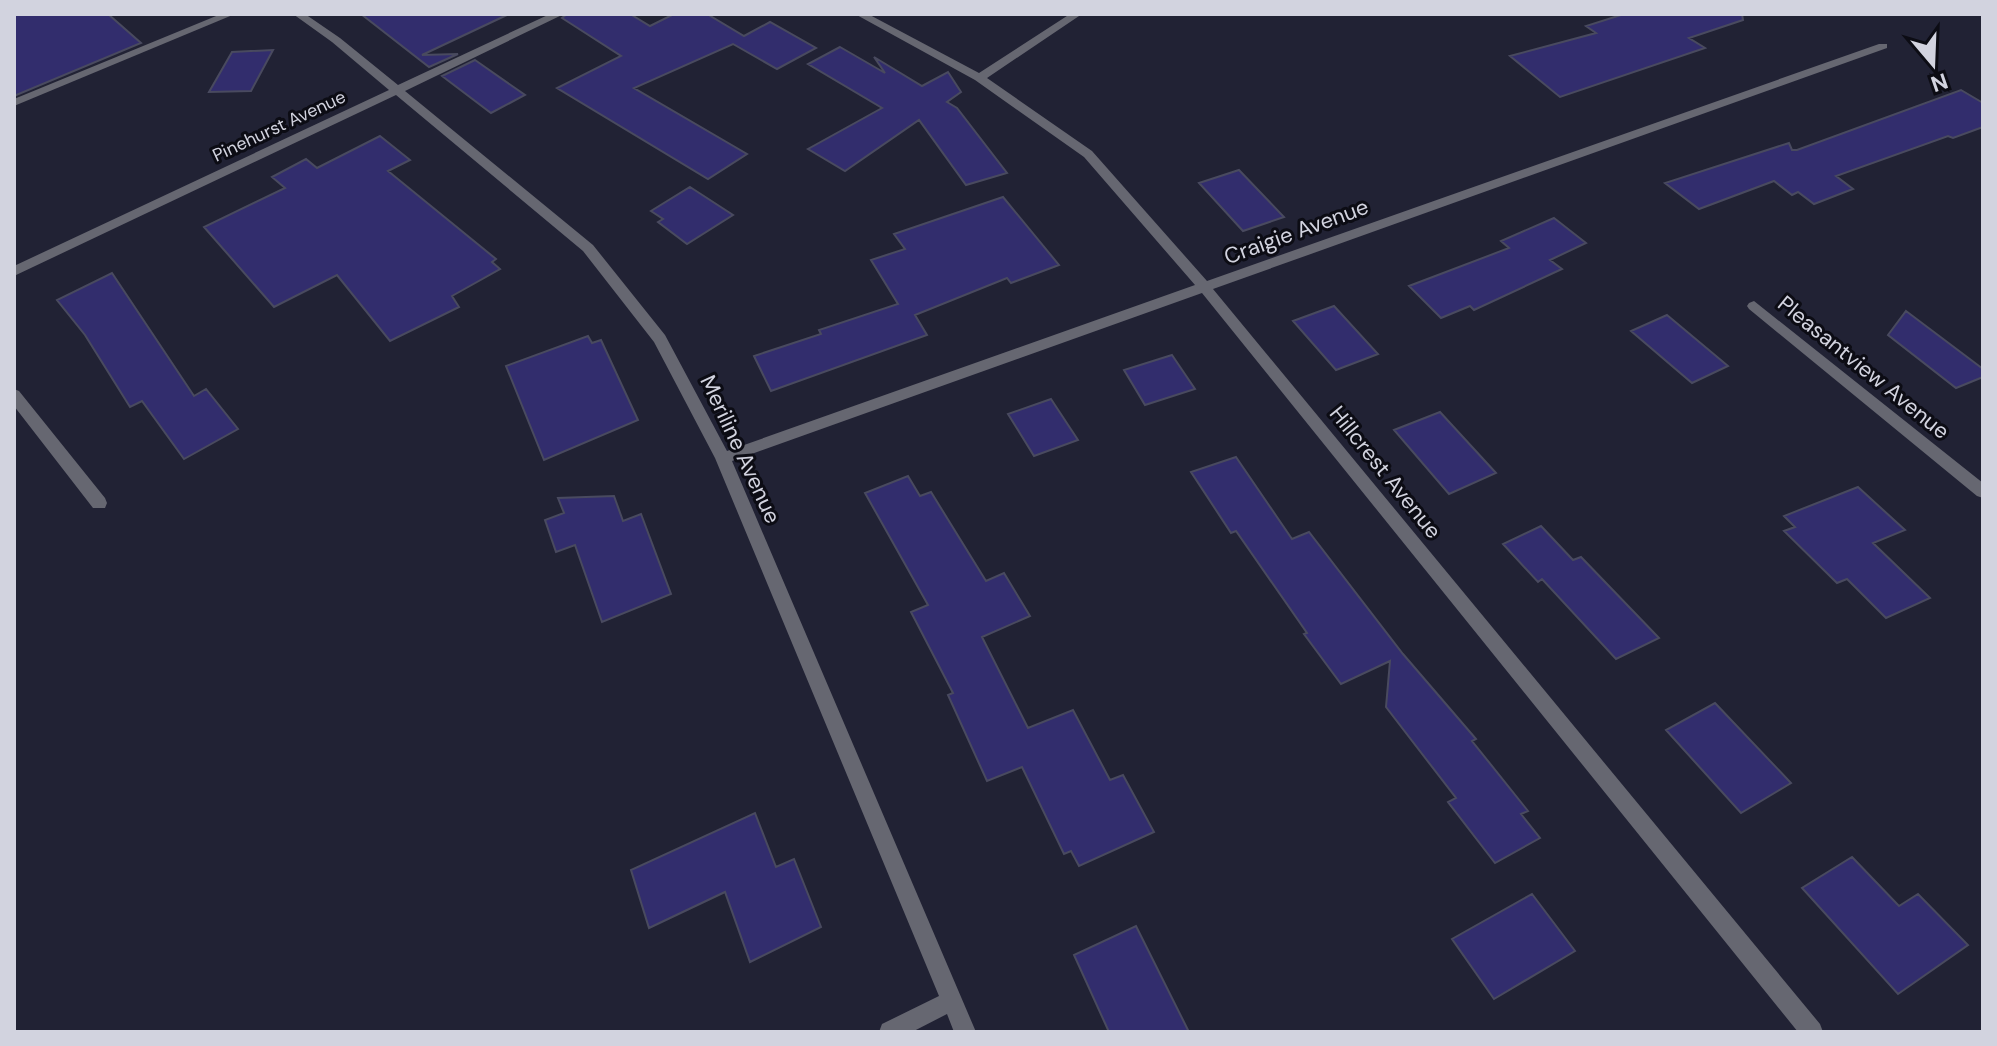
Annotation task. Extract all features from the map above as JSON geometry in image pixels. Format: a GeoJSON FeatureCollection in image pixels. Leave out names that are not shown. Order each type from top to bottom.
{"type":"FeatureCollection","features":[{"type":"Feature","properties":{"kind":"street"},"geometry":{"type":"LineString","coordinates":[[14,103],[230,14]]}},
{"type":"Feature","properties":{"kind":"street","name":"Meriline Avenue"},"geometry":{"type":"LineString","coordinates":[[298,14],[588,248],[660,339],[723,458],[965,1032]]}},
{"type":"Feature","properties":{"kind":"street","name":"Pinehurst Avenue"},"geometry":{"type":"LineString","coordinates":[[14,271],[559,14]]}},
{"type":"Feature","properties":{"kind":"street","name":"Hillcrest Avenue"},"geometry":{"type":"LineString","coordinates":[[860,14],[979,78],[1088,154],[1204,287],[1812,1032]]}},
{"type":"Feature","properties":{"kind":"street"},"geometry":{"type":"LineString","coordinates":[[979,78],[1077,14]]}},
{"type":"Feature","properties":{"kind":"street","name":"Craigie Avenue"},"geometry":{"type":"LineString","coordinates":[[723,458],[1883,46]]}},
{"type":"Feature","properties":{"kind":"street","name":"Pleasantview Avenue"},"geometry":{"type":"LineString","coordinates":[[1754,306],[1983,492]]}},
{"type":"Feature","properties":{"kind":"street"},"geometry":{"type":"LineString","coordinates":[[14,395],[99,503]]}},
{"type":"Feature","properties":{"kind":"street"},"geometry":{"type":"LineString","coordinates":[[890,1032],[951,1001]]}},
{"type":"Feature","properties":{"kind":"building"},"geometry":{"type":"Polygon","coordinates":[[[14,14],[108,14],[141,43],[14,96],[14,14]]]}},
{"type":"Feature","properties":{"kind":"building"},"geometry":{"type":"Polygon","coordinates":[[[361,14],[509,14],[422,55],[458,54],[429,67],[361,14]]]}},
{"type":"Feature","properties":{"kind":"building"},"geometry":{"type":"Polygon","coordinates":[[[567,14],[630,14],[650,26],[674,14],[707,14],[744,36],[770,22],[816,48],[777,69],[733,44],[634,88],[747,154],[708,179],[557,88],[621,56],[562,18],[567,14]]]}},
{"type":"Feature","properties":{"kind":"building"},"geometry":{"type":"Polygon","coordinates":[[[1624,14],[1742,14],[1743,20],[1689,38],[1705,48],[1560,97],[1510,56],[1596,33],[1586,26],[1624,14]]]}},
{"type":"Feature","properties":{"kind":"building"},"geometry":{"type":"Polygon","coordinates":[[[840,47],[885,73],[874,57],[922,86],[948,72],[961,92],[947,102],[957,108],[1007,173],[966,185],[919,120],[845,171],[808,149],[882,108],[808,64],[840,47]]]}},
{"type":"Feature","properties":{"kind":"building"},"geometry":{"type":"Polygon","coordinates":[[[273,50],[251,91],[209,92],[232,52],[273,50]]]}},
{"type":"Feature","properties":{"kind":"building"},"geometry":{"type":"Polygon","coordinates":[[[475,60],[525,95],[491,113],[442,76],[475,60]]]}},
{"type":"Feature","properties":{"kind":"building"},"geometry":{"type":"Polygon","coordinates":[[[1961,90],[1983,103],[1983,127],[1953,138],[1948,136],[1836,176],[1853,189],[1814,204],[1798,192],[1792,195],[1774,181],[1699,209],[1665,183],[1789,143],[1792,150],[1797,150],[1961,90]]]}},
{"type":"Feature","properties":{"kind":"building"},"geometry":{"type":"Polygon","coordinates":[[[380,136],[410,160],[388,171],[496,259],[492,262],[500,269],[452,296],[459,307],[390,341],[337,275],[274,307],[204,227],[285,188],[272,177],[306,159],[317,168],[380,136]]]}},
{"type":"Feature","properties":{"kind":"building"},"geometry":{"type":"Polygon","coordinates":[[[1239,170],[1284,217],[1243,231],[1199,183],[1239,170]]]}},
{"type":"Feature","properties":{"kind":"building"},"geometry":{"type":"Polygon","coordinates":[[[690,187],[733,215],[687,244],[658,222],[663,219],[651,211],[690,187]]]}},
{"type":"Feature","properties":{"kind":"building"},"geometry":{"type":"Polygon","coordinates":[[[1003,197],[1059,265],[1011,283],[1007,278],[915,315],[927,335],[771,391],[754,356],[898,304],[871,260],[905,249],[894,234],[1003,197]]]}},
{"type":"Feature","properties":{"kind":"building"},"geometry":{"type":"Polygon","coordinates":[[[1554,218],[1586,243],[1550,260],[1562,269],[1474,310],[1470,306],[1441,318],[1409,286],[1509,248],[1501,241],[1554,218]]]}},
{"type":"Feature","properties":{"kind":"building"},"geometry":{"type":"Polygon","coordinates":[[[112,273],[194,396],[206,389],[238,429],[184,459],[142,401],[130,407],[85,335],[57,300],[112,273]]]}},
{"type":"Feature","properties":{"kind":"building"},"geometry":{"type":"Polygon","coordinates":[[[1334,306],[1378,354],[1336,370],[1293,321],[1334,306]]]}},
{"type":"Feature","properties":{"kind":"building"},"geometry":{"type":"Polygon","coordinates":[[[1906,311],[1983,369],[1983,377],[1956,388],[1888,335],[1906,311]]]}},
{"type":"Feature","properties":{"kind":"building"},"geometry":{"type":"Polygon","coordinates":[[[1667,315],[1728,366],[1692,383],[1631,331],[1667,315]]]}},
{"type":"Feature","properties":{"kind":"building"},"geometry":{"type":"Polygon","coordinates":[[[588,336],[592,343],[601,340],[638,420],[544,460],[506,366],[588,336]]]}},
{"type":"Feature","properties":{"kind":"building"},"geometry":{"type":"Polygon","coordinates":[[[1172,355],[1195,389],[1145,405],[1124,370],[1172,355]]]}},
{"type":"Feature","properties":{"kind":"building"},"geometry":{"type":"Polygon","coordinates":[[[1051,399],[1078,440],[1034,456],[1008,414],[1051,399]]]}},
{"type":"Feature","properties":{"kind":"building"},"geometry":{"type":"Polygon","coordinates":[[[1440,412],[1496,473],[1449,494],[1394,430],[1440,412]]]}},
{"type":"Feature","properties":{"kind":"building"},"geometry":{"type":"Polygon","coordinates":[[[1236,457],[1292,539],[1309,532],[1403,654],[1476,739],[1472,741],[1528,811],[1521,814],[1540,838],[1495,863],[1448,802],[1456,798],[1386,707],[1390,661],[1341,684],[1236,531],[1231,533],[1191,472],[1236,457]]]}},
{"type":"Feature","properties":{"kind":"building"},"geometry":{"type":"Polygon","coordinates":[[[908,476],[920,496],[931,492],[986,581],[1004,573],[1030,616],[982,637],[1028,728],[1073,710],[1110,780],[1123,775],[1154,832],[1079,866],[1071,851],[1064,854],[1022,767],[987,781],[948,695],[953,693],[911,612],[928,605],[865,493],[908,476]]]}},
{"type":"Feature","properties":{"kind":"building"},"geometry":{"type":"Polygon","coordinates":[[[1858,487],[1905,530],[1873,543],[1930,598],[1886,618],[1847,579],[1837,583],[1784,531],[1795,527],[1784,516],[1858,487]]]}},
{"type":"Feature","properties":{"kind":"building"},"geometry":{"type":"Polygon","coordinates":[[[614,496],[623,521],[641,514],[671,594],[602,622],[575,545],[556,552],[545,520],[564,513],[558,498],[614,496]]]}},
{"type":"Feature","properties":{"kind":"building"},"geometry":{"type":"Polygon","coordinates":[[[1541,526],[1573,560],[1581,557],[1659,638],[1616,659],[1542,579],[1538,582],[1503,544],[1541,526]]]}},
{"type":"Feature","properties":{"kind":"building"},"geometry":{"type":"Polygon","coordinates":[[[1715,703],[1791,783],[1741,813],[1666,730],[1715,703]]]}},
{"type":"Feature","properties":{"kind":"building"},"geometry":{"type":"Polygon","coordinates":[[[755,813],[776,867],[794,859],[821,927],[750,962],[725,892],[649,928],[631,870],[755,813]]]}},
{"type":"Feature","properties":{"kind":"building"},"geometry":{"type":"Polygon","coordinates":[[[1852,857],[1899,906],[1918,894],[1968,945],[1898,994],[1802,888],[1852,857]]]}},
{"type":"Feature","properties":{"kind":"building"},"geometry":{"type":"Polygon","coordinates":[[[1532,894],[1575,951],[1494,999],[1452,939],[1532,894]]]}},
{"type":"Feature","properties":{"kind":"building"},"geometry":{"type":"Polygon","coordinates":[[[1136,926],[1189,1032],[1109,1032],[1074,955],[1136,926]]]}}]}
